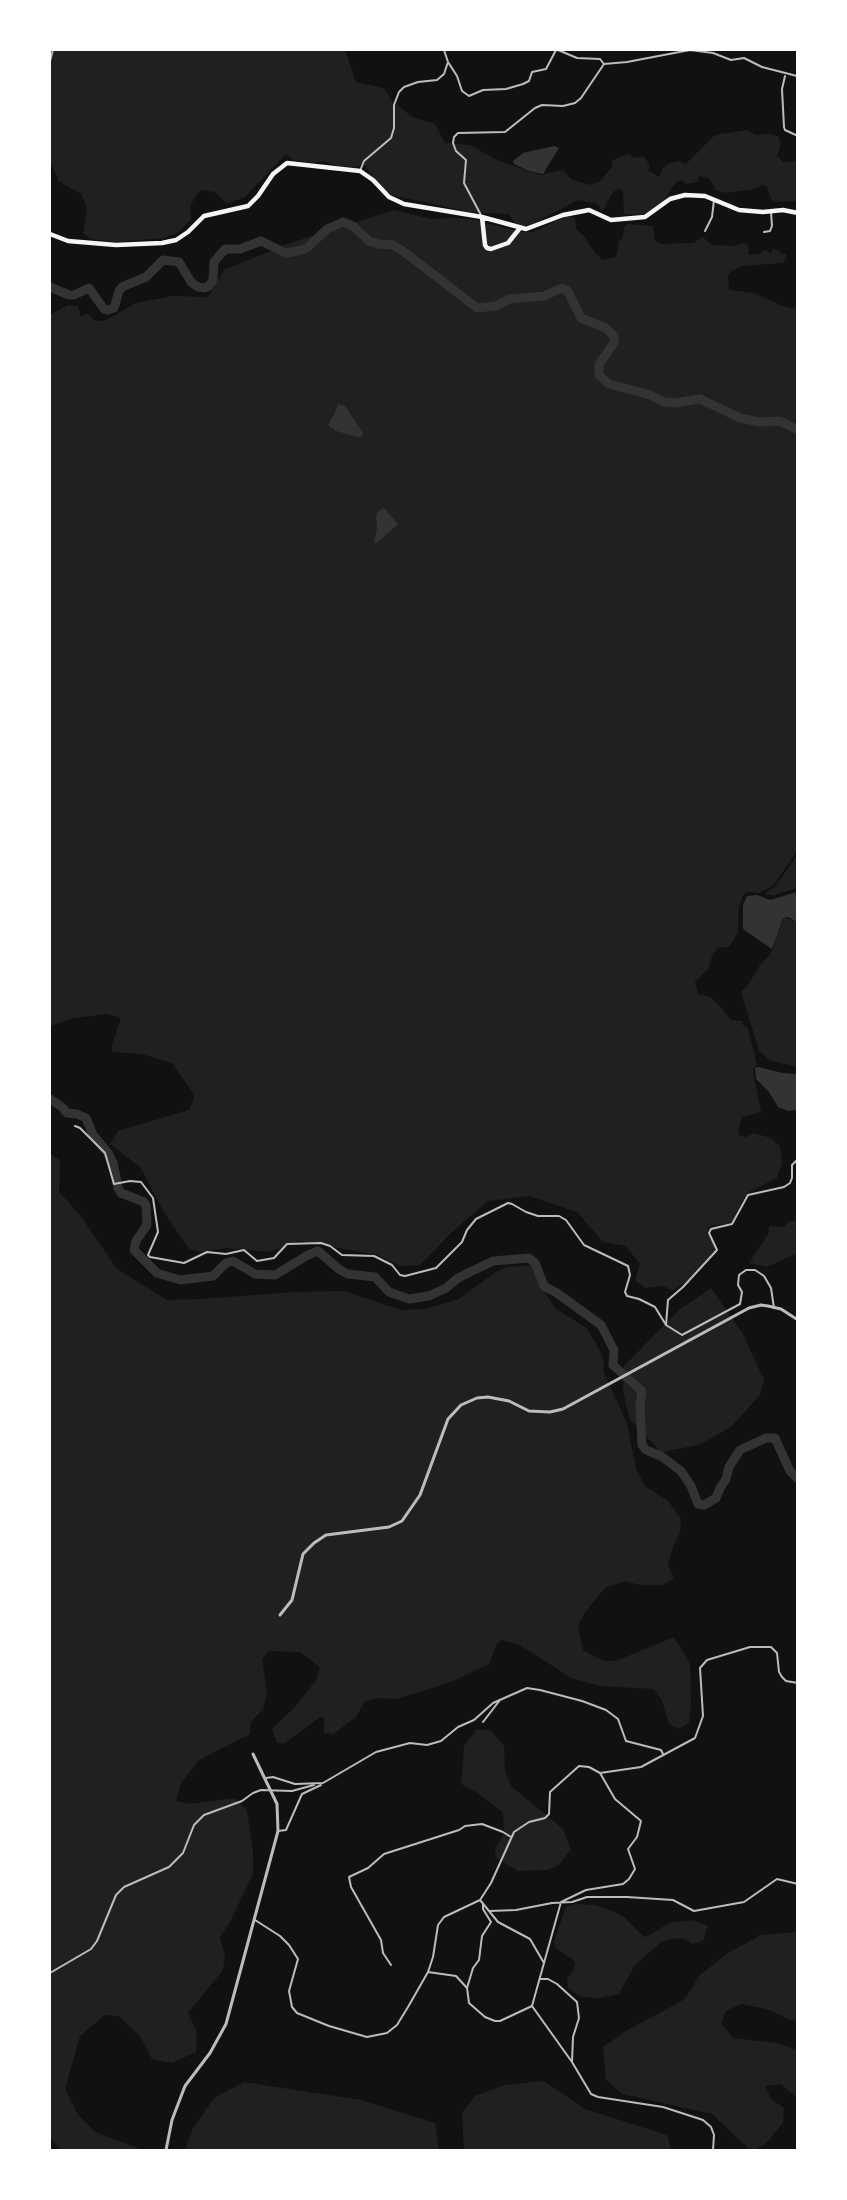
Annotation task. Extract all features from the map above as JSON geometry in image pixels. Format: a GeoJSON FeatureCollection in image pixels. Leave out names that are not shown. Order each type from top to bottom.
{"type":"FeatureCollection","features":[{"type":"Feature","properties":{"kind":"highway"},"geometry":{"type":"LineString","coordinates":[[50,234],[68,241],[101,244],[162,243],[182,236],[210,213],[248,206],[273,174],[284,164],[360,171],[396,201],[482,217],[520,228],[536,226],[563,215],[589,210],[611,219],[645,217],[670,199],[680,195],[695,195],[739,210],[771,212],[783,210],[798,213]]}},
{"type":"Feature","properties":{"kind":"highway"},"geometry":{"type":"LineString","coordinates":[[482,217],[485,245],[489,249],[508,243],[520,228]]}},
{"type":"Feature","properties":{"kind":"street"},"geometry":{"type":"LineString","coordinates":[[50,61],[53,50]]}},
{"type":"Feature","properties":{"kind":"street"},"geometry":{"type":"LineString","coordinates":[[444,50],[462,91],[469,96],[483,90],[506,89],[529,81],[532,72],[546,69],[557,50],[577,58],[600,59],[604,64]]}},
{"type":"Feature","properties":{"kind":"street"},"geometry":{"type":"LineString","coordinates":[[482,217],[464,183],[466,160],[456,152],[453,143],[454,136],[458,134],[505,132],[542,105],[563,106],[575,103],[581,98],[604,64],[690,50],[713,51],[731,60],[744,58],[762,68],[786,75],[797,76],[798,65]]}},
{"type":"Feature","properties":{"kind":"street"},"geometry":{"type":"LineString","coordinates":[[360,171],[364,161],[391,138],[394,128],[394,105],[399,92],[412,83],[440,79],[448,62]]}},
{"type":"Feature","properties":{"kind":"street"},"geometry":{"type":"LineString","coordinates":[[786,75],[782,89],[784,128],[798,136]]}},
{"type":"Feature","properties":{"kind":"street"},"geometry":{"type":"LineString","coordinates":[[705,231],[712,217],[714,200]]}},
{"type":"Feature","properties":{"kind":"street"},"geometry":{"type":"LineString","coordinates":[[764,232],[770,231],[772,226],[771,212]]}},
{"type":"Feature","properties":{"kind":"street"},"geometry":{"type":"LineString","coordinates":[[75,1126],[80,1128],[105,1153],[114,1184],[130,1181],[141,1182],[153,1198],[158,1232],[148,1255],[150,1257],[184,1263],[207,1252],[226,1254],[244,1250],[256,1261],[274,1258],[287,1244],[324,1243],[342,1255],[374,1256],[392,1265],[400,1275],[405,1276],[436,1268],[462,1242],[467,1230],[476,1219],[508,1203],[538,1216],[559,1216],[566,1220],[584,1245],[628,1266],[630,1275],[625,1292],[627,1296],[639,1299],[655,1308],[666,1325],[682,1335],[740,1304],[742,1292],[738,1280],[741,1272],[746,1270],[755,1270],[764,1276],[771,1288],[774,1308]]}},
{"type":"Feature","properties":{"kind":"street"},"geometry":{"type":"LineString","coordinates":[[666,1325],[668,1300],[717,1250],[709,1233],[711,1229],[732,1224],[748,1195],[774,1190],[790,1183],[792,1165],[798,1159]]}},
{"type":"Feature","properties":{"kind":"street"},"geometry":{"type":"LineString","coordinates":[[280,1615],[292,1600],[303,1554],[314,1543],[326,1535],[389,1527],[402,1521],[420,1495],[448,1419],[460,1405],[477,1398],[498,1397],[529,1411],[550,1412],[563,1409],[749,1308],[761,1305],[774,1308],[798,1320]]}},
{"type":"Feature","properties":{"kind":"street"},"geometry":{"type":"LineString","coordinates":[[255,1920],[280,1936],[289,1945],[297,1959],[289,1991],[292,2007],[297,2013],[329,2026],[367,2037],[387,2033],[397,2025],[428,1972],[438,1925],[444,1917],[480,1900],[491,1883],[511,1837],[518,1828],[529,1822],[545,1818],[549,1814],[550,1792],[576,1768],[584,1766],[600,1773],[641,1767],[692,1741],[698,1734],[703,1716],[700,1668],[707,1660],[750,1647],[771,1647],[777,1653],[779,1672],[782,1677],[786,1681],[798,1683]]}},
{"type":"Feature","properties":{"kind":"street"},"geometry":{"type":"LineString","coordinates":[[278,1831],[286,1830],[302,1794],[376,1752],[410,1743],[427,1745],[441,1741],[458,1727],[474,1720],[493,1703],[530,1688],[582,1701],[606,1710],[618,1719],[624,1738],[629,1743],[661,1750],[663,1754]]}},
{"type":"Feature","properties":{"kind":"street"},"geometry":{"type":"LineString","coordinates":[[483,1722],[502,1698]]}},
{"type":"Feature","properties":{"kind":"street"},"geometry":{"type":"LineString","coordinates":[[166,2151],[172,2120],[185,2086],[210,2053],[226,2024],[278,1831],[277,1804],[253,1754]]}},
{"type":"Feature","properties":{"kind":"street"},"geometry":{"type":"LineString","coordinates":[[483,1904],[483,1909],[491,1922],[482,1936],[479,1960],[473,1968],[467,1988],[469,2003],[485,2017],[500,2021],[532,2006],[561,1902],[586,1890],[623,1884],[635,1869],[628,1850],[637,1837],[641,1821],[615,1799],[600,1773]]}},
{"type":"Feature","properties":{"kind":"street"},"geometry":{"type":"LineString","coordinates":[[266,1778],[273,1777],[295,1784],[323,1784]]}},
{"type":"Feature","properties":{"kind":"street"},"geometry":{"type":"LineString","coordinates":[[50,1973],[91,1949],[97,1941],[116,1895],[124,1887],[170,1867],[183,1852],[198,1819],[242,1801],[261,1790],[292,1791],[317,1783]]}},
{"type":"Feature","properties":{"kind":"street"},"geometry":{"type":"LineString","coordinates":[[391,1965],[383,1953],[381,1940],[351,1887],[350,1877],[368,1868],[384,1854],[459,1830],[465,1826],[482,1824],[511,1837]]}},
{"type":"Feature","properties":{"kind":"street"},"geometry":{"type":"LineString","coordinates":[[490,1911],[516,1910],[587,1897],[664,1898],[694,1911],[744,1902],[777,1879],[798,1884]]}},
{"type":"Feature","properties":{"kind":"street"},"geometry":{"type":"LineString","coordinates":[[480,1900],[498,1922],[530,1939],[544,1963]]}},
{"type":"Feature","properties":{"kind":"street"},"geometry":{"type":"LineString","coordinates":[[428,1972],[456,1976],[467,1988]]}},
{"type":"Feature","properties":{"kind":"street"},"geometry":{"type":"LineString","coordinates":[[540,1979],[548,1979],[557,1984],[576,2002],[579,2018],[573,2037],[572,2062]]}},
{"type":"Feature","properties":{"kind":"street"},"geometry":{"type":"LineString","coordinates":[[532,2006],[572,2062],[591,2094],[663,2107],[703,2120],[711,2127],[714,2135],[712,2151]]}},
{"type":"Feature","properties":{"kind":"shaded area"},"geometry":{"type":"Polygon","coordinates":[[[50,50],[345,50],[356,82],[384,88],[391,100],[412,117],[435,124],[445,143],[470,145],[499,161],[540,175],[563,170],[571,179],[590,185],[600,181],[612,167],[612,161],[625,155],[629,154],[634,158],[643,156],[650,165],[648,170],[659,177],[663,168],[670,163],[679,161],[686,164],[715,135],[747,130],[756,135],[769,134],[778,136],[781,143],[777,156],[783,162],[797,161],[797,201],[774,202],[767,187],[763,185],[754,189],[726,193],[716,190],[710,179],[699,176],[697,182],[685,184],[684,181],[679,181],[663,202],[646,215],[624,214],[623,192],[619,188],[612,193],[603,211],[597,204],[578,200],[533,224],[523,226],[515,223],[509,214],[469,212],[387,194],[363,164],[355,167],[338,166],[323,161],[313,163],[293,160],[286,154],[245,197],[227,204],[215,192],[200,190],[190,206],[191,219],[179,232],[165,238],[115,242],[91,239],[83,233],[87,207],[81,194],[58,181],[50,163],[50,50]]]}},
{"type":"Feature","properties":{"kind":"shaded area"},"geometry":{"type":"Polygon","coordinates":[[[554,146],[559,148],[543,174],[514,164],[513,161],[523,153],[554,146]]]}},
{"type":"Feature","properties":{"kind":"shaded area"},"geometry":{"type":"Polygon","coordinates":[[[394,210],[431,219],[471,219],[521,232],[533,232],[566,216],[575,218],[576,229],[603,260],[616,257],[624,227],[628,224],[653,226],[655,241],[661,244],[693,243],[703,237],[712,245],[747,244],[748,253],[751,255],[759,254],[766,249],[770,254],[773,248],[781,254],[786,253],[787,256],[783,263],[741,266],[728,276],[729,290],[754,293],[785,307],[797,309],[797,851],[773,886],[759,893],[747,892],[743,895],[739,907],[738,932],[732,943],[728,947],[717,948],[709,968],[695,982],[698,994],[710,997],[731,1020],[743,1021],[742,1024],[748,1029],[757,1065],[753,1071],[761,1112],[742,1117],[738,1130],[740,1136],[746,1137],[754,1133],[771,1138],[780,1147],[782,1163],[777,1178],[749,1192],[733,1220],[727,1224],[709,1227],[707,1234],[715,1246],[715,1252],[687,1281],[672,1291],[664,1286],[645,1288],[635,1280],[640,1264],[626,1246],[603,1242],[577,1212],[529,1196],[488,1201],[452,1232],[420,1265],[400,1266],[378,1255],[300,1241],[270,1252],[226,1248],[201,1252],[189,1249],[165,1214],[140,1167],[110,1144],[118,1131],[189,1110],[195,1096],[172,1063],[142,1054],[112,1052],[121,1018],[107,1014],[74,1018],[50,1026],[50,315],[68,305],[78,306],[81,317],[87,313],[95,321],[106,320],[136,303],[172,296],[208,297],[224,270],[287,244],[394,210]]]}},
{"type":"Feature","properties":{"kind":"shaded area"},"geometry":{"type":"Polygon","coordinates":[[[338,404],[345,406],[363,433],[361,438],[336,431],[329,426],[338,404]]]}},
{"type":"Feature","properties":{"kind":"shaded area"},"geometry":{"type":"Polygon","coordinates":[[[384,508],[398,524],[377,543],[374,543],[377,528],[376,517],[378,511],[384,508]]]}},
{"type":"Feature","properties":{"kind":"shaded area"},"geometry":{"type":"Polygon","coordinates":[[[797,855],[797,888],[774,895],[764,894],[775,887],[797,855]]]}},
{"type":"Feature","properties":{"kind":"shaded area"},"geometry":{"type":"Polygon","coordinates":[[[797,892],[797,923],[789,917],[783,918],[772,949],[743,929],[743,905],[747,896],[757,895],[770,900],[797,892]]]}},
{"type":"Feature","properties":{"kind":"shaded area"},"geometry":{"type":"Polygon","coordinates":[[[787,918],[797,923],[797,1067],[771,1061],[759,1051],[741,992],[771,953],[783,919],[787,918]]]}},
{"type":"Feature","properties":{"kind":"shaded area"},"geometry":{"type":"Polygon","coordinates":[[[755,1068],[797,1074],[797,1110],[788,1111],[778,1107],[769,1092],[756,1079],[755,1068]]]}},
{"type":"Feature","properties":{"kind":"shaded area"},"geometry":{"type":"Polygon","coordinates":[[[50,1154],[60,1160],[59,1192],[80,1215],[117,1269],[167,1300],[344,1291],[401,1310],[425,1309],[459,1299],[497,1271],[507,1267],[536,1265],[543,1278],[545,1293],[556,1309],[587,1328],[599,1349],[603,1358],[604,1373],[627,1423],[636,1469],[645,1486],[668,1501],[681,1519],[680,1532],[671,1552],[668,1566],[674,1579],[662,1585],[640,1585],[625,1581],[605,1588],[586,1611],[578,1626],[583,1650],[604,1661],[616,1661],[674,1637],[690,1663],[689,1723],[679,1729],[669,1724],[662,1700],[654,1689],[600,1686],[571,1678],[520,1645],[502,1640],[497,1643],[489,1664],[451,1682],[397,1699],[381,1698],[365,1701],[356,1717],[333,1734],[324,1733],[324,1718],[320,1717],[285,1743],[277,1743],[272,1729],[295,1707],[317,1679],[320,1667],[300,1652],[269,1651],[262,1659],[267,1692],[263,1709],[251,1722],[250,1734],[199,1760],[181,1783],[176,1801],[189,1804],[235,1798],[247,1811],[253,1852],[253,1874],[230,1922],[220,1937],[225,1956],[223,1970],[188,2013],[197,2032],[196,2052],[172,2063],[152,2059],[140,2036],[118,2016],[105,2015],[80,2036],[65,2089],[77,2113],[95,2132],[143,2150],[61,2150],[50,2138],[50,1154]]]}},
{"type":"Feature","properties":{"kind":"shaded area"},"geometry":{"type":"Polygon","coordinates":[[[797,1220],[797,1253],[767,1267],[749,1263],[768,1234],[769,1226],[783,1227],[797,1220]]]}},
{"type":"Feature","properties":{"kind":"shaded area"},"geometry":{"type":"Polygon","coordinates":[[[711,1288],[743,1334],[764,1380],[760,1395],[731,1427],[699,1445],[661,1452],[629,1418],[623,1390],[624,1366],[680,1309],[711,1288]]]}},
{"type":"Feature","properties":{"kind":"shaded area"},"geometry":{"type":"Polygon","coordinates":[[[477,1729],[491,1731],[504,1746],[505,1771],[511,1786],[563,1829],[571,1849],[560,1864],[548,1870],[518,1871],[496,1858],[495,1849],[504,1834],[503,1813],[478,1793],[461,1784],[464,1746],[477,1729]]]}},
{"type":"Feature","properties":{"kind":"shaded area"},"geometry":{"type":"Polygon","coordinates":[[[574,1904],[596,1905],[615,1912],[624,1917],[644,1937],[669,1923],[692,1920],[708,1926],[703,1941],[692,1944],[685,1939],[677,1938],[661,1942],[634,1966],[619,1994],[599,1998],[581,1997],[568,1988],[567,1979],[574,1970],[575,1963],[556,1948],[554,1941],[566,1907],[574,1904]]]}},
{"type":"Feature","properties":{"kind":"shaded area"},"geometry":{"type":"Polygon","coordinates":[[[797,1932],[797,2021],[767,2009],[741,2004],[726,2011],[721,2023],[733,2038],[778,2043],[797,2050],[797,2098],[781,2084],[765,2086],[771,2099],[784,2108],[783,2123],[767,2142],[757,2149],[750,2150],[712,2114],[622,2094],[606,2080],[603,2047],[626,2031],[685,1999],[699,1976],[728,1953],[761,1935],[797,1932]]]}},
{"type":"Feature","properties":{"kind":"shaded area"},"geometry":{"type":"Polygon","coordinates":[[[544,2081],[585,2109],[667,2135],[671,2150],[464,2150],[462,2113],[475,2096],[504,2085],[544,2081]]]}},
{"type":"Feature","properties":{"kind":"shaded area"},"geometry":{"type":"Polygon","coordinates":[[[244,2082],[361,2100],[435,2123],[439,2150],[185,2150],[193,2128],[214,2098],[244,2082]]]}},
{"type":"Feature","properties":{"kind":"waterway"},"geometry":{"type":"LineString","coordinates":[[50,287],[69,295],[89,288],[107,310],[114,308],[122,287],[146,277],[163,260],[179,262],[191,282],[204,288],[209,286],[213,280],[214,262],[225,249],[240,249],[261,241],[286,253],[298,251],[307,248],[327,229],[343,222],[353,226],[369,241],[393,245],[403,251],[477,308],[496,306],[509,299],[544,296],[562,288],[568,291],[581,318],[606,328],[614,336],[614,343],[599,364],[599,375],[609,384],[647,394],[664,402],[675,403],[700,399],[740,418],[759,422],[780,421],[798,430]]}},
{"type":"Feature","properties":{"kind":"waterway"},"geometry":{"type":"LineString","coordinates":[[50,1099],[67,1113],[86,1118],[93,1135],[113,1163],[121,1193],[144,1202],[147,1225],[136,1241],[134,1250],[157,1273],[180,1280],[213,1276],[226,1263],[233,1261],[255,1274],[275,1275],[318,1251],[340,1270],[348,1274],[375,1277],[389,1292],[409,1299],[429,1296],[446,1288],[458,1278],[493,1261],[529,1258],[535,1263],[544,1286],[601,1325],[614,1350],[613,1365],[642,1391],[640,1405],[642,1445],[646,1450],[661,1456],[681,1471],[691,1486],[698,1504],[704,1505],[716,1498],[726,1479],[729,1467],[740,1450],[766,1438],[775,1438],[790,1471],[798,1479]]}}]}
